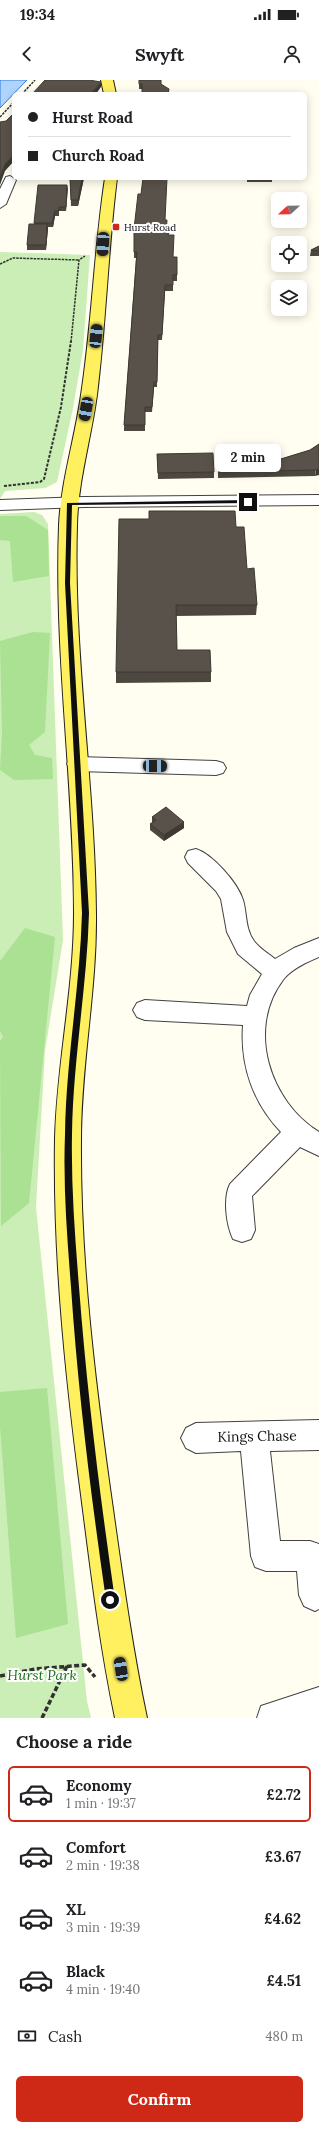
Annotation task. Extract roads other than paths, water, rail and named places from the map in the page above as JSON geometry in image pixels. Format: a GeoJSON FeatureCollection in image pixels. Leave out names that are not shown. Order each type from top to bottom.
{"type":"FeatureCollection","features":[{"type":"Feature","properties":{"kind":"main road"},"geometry":{"type":"LineString","coordinates":[[107,80],[110,92]]}},
{"type":"Feature","properties":{"kind":"main road"},"geometry":{"type":"LineString","coordinates":[[111,180],[103,244],[98,315],[89,396],[70,503],[68,583],[85,920],[84,954],[71,1075],[68,1134],[68,1203],[80,1354],[90,1452],[123,1682],[131,1718]]}},
{"type":"Feature","properties":{"kind":"street"},"geometry":{"type":"LineString","coordinates":[[0,204],[10,180]]}},
{"type":"Feature","properties":{"kind":"street"},"geometry":{"type":"LineString","coordinates":[[3,509],[70,503],[319,500]]}},
{"type":"Feature","properties":{"kind":"street"},"geometry":{"type":"LineString","coordinates":[[78,764],[216,768]]}},
{"type":"Feature","properties":{"kind":"street"},"geometry":{"type":"LineString","coordinates":[[196,857],[224,885],[232,899],[238,932],[246,948],[275,972]]}},
{"type":"Feature","properties":{"kind":"street"},"geometry":{"type":"LineString","coordinates":[[242,1230],[239,1192],[309,1139],[278,1112],[260,1080],[253,1046],[254,1016],[264,989],[275,972],[301,954],[319,947]]}},
{"type":"Feature","properties":{"kind":"street"},"geometry":{"type":"LineString","coordinates":[[144,1010],[254,1016]]}},
{"type":"Feature","properties":{"kind":"street","name":"Kings Chase"},"geometry":{"type":"LineString","coordinates":[[196,1438],[319,1435]]}},
{"type":"Feature","properties":{"kind":"street"},"geometry":{"type":"LineString","coordinates":[[254,1437],[266,1556],[310,1556],[315,1595]]}},
{"type":"Feature","properties":{"kind":"street"},"geometry":{"type":"LineString","coordinates":[[272,1718],[319,1703]]}},
{"type":"Feature","properties":{"kind":"water"},"geometry":{"type":"Polygon","coordinates":[[[0,80],[27,80],[15,92],[12,92],[12,96],[0,108],[0,80]]]}},
{"type":"Feature","properties":{"kind":"place","name":"Hurst Road"},"geometry":{"type":"Point","coordinates":[116,227]}},
{"type":"Feature","properties":{"kind":"park label","name":"Hurst Park"},"geometry":{"type":"Point","coordinates":[42,1675]}}]}
